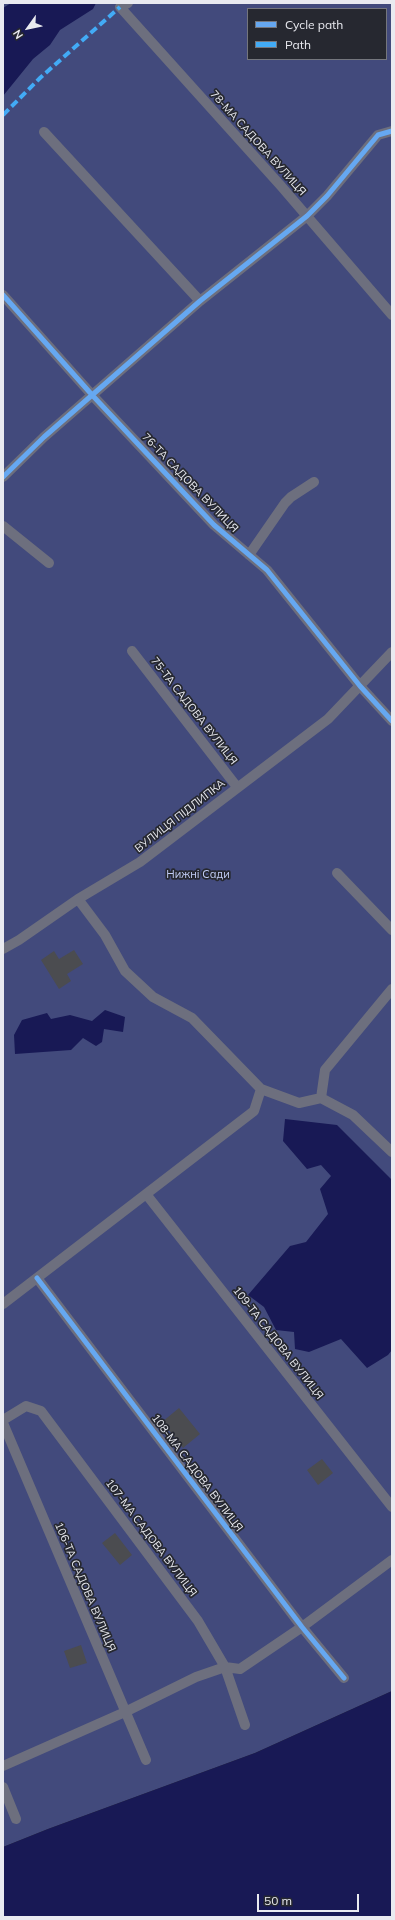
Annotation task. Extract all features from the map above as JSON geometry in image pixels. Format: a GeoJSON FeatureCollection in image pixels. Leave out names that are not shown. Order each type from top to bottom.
{"type":"FeatureCollection","features":[{"type":"Feature","properties":{"kind":"street","name":"78-МА САДОВА ВУЛИЦЯ"},"geometry":{"type":"LineString","coordinates":[[124,5],[392,315]]}},
{"type":"Feature","properties":{"kind":"street"},"geometry":{"type":"LineString","coordinates":[[3,477],[44,437],[93,396],[200,301],[307,216],[327,196],[378,135],[392,131]]}},
{"type":"Feature","properties":{"kind":"street"},"geometry":{"type":"LineString","coordinates":[[44,132],[200,301]]}},
{"type":"Feature","properties":{"kind":"street","name":"76-ТА САДОВА ВУЛИЦЯ"},"geometry":{"type":"LineString","coordinates":[[3,295],[93,396],[214,525],[267,570],[360,686],[392,721]]}},
{"type":"Feature","properties":{"kind":"street"},"geometry":{"type":"LineString","coordinates":[[249,555],[285,503],[291,497],[314,482]]}},
{"type":"Feature","properties":{"kind":"street"},"geometry":{"type":"LineString","coordinates":[[3,526],[49,564]]}},
{"type":"Feature","properties":{"kind":"street","name":"75-ТА САДОВА ВУЛИЦЯ"},"geometry":{"type":"LineString","coordinates":[[132,651],[237,786]]}},
{"type":"Feature","properties":{"kind":"street","name":"ВУЛИЦЯ ПІДЛИПКА"},"geometry":{"type":"LineString","coordinates":[[3,949],[20,940],[78,899],[140,862],[237,786],[328,719],[392,652]]}},
{"type":"Feature","properties":{"kind":"street"},"geometry":{"type":"LineString","coordinates":[[337,873],[392,930]]}},
{"type":"Feature","properties":{"kind":"street"},"geometry":{"type":"LineString","coordinates":[[78,899],[105,935],[125,971],[153,997],[192,1018],[260,1089],[299,1103],[321,1098],[353,1115],[392,1152]]}},
{"type":"Feature","properties":{"kind":"street"},"geometry":{"type":"LineString","coordinates":[[321,1098],[325,1070],[392,989]]}},
{"type":"Feature","properties":{"kind":"street"},"geometry":{"type":"LineString","coordinates":[[3,1304],[254,1111],[260,1089]]}},
{"type":"Feature","properties":{"kind":"street","name":"109-ТА САДОВА ВУЛИЦЯ"},"geometry":{"type":"LineString","coordinates":[[146,1194],[392,1506]]}},
{"type":"Feature","properties":{"kind":"street","name":"108-МА САДОВА ВУЛИЦЯ"},"geometry":{"type":"LineString","coordinates":[[37,1278],[302,1627],[344,1678]]}},
{"type":"Feature","properties":{"kind":"street","name":"107-МА САДОВА ВУЛИЦЯ"},"geometry":{"type":"LineString","coordinates":[[3,1422],[26,1406],[41,1411],[198,1621],[226,1667],[245,1726]]}},
{"type":"Feature","properties":{"kind":"street","name":"106-ТА САДОВА ВУЛИЦЯ"},"geometry":{"type":"LineString","coordinates":[[3,1422],[146,1760]]}},
{"type":"Feature","properties":{"kind":"street"},"geometry":{"type":"LineString","coordinates":[[3,1766],[125,1712],[196,1676],[226,1667],[240,1669],[302,1627],[392,1560]]}},
{"type":"Feature","properties":{"kind":"street"},"geometry":{"type":"LineString","coordinates":[[3,1787],[16,1820]]}},
{"type":"Feature","properties":{"kind":"green space","name":"Нижні Сади"},"geometry":{"type":"Polygon","coordinates":[[[3,3],[392,3],[392,1691],[255,1753],[3,1847],[3,3]]]}},
{"type":"Feature","properties":{"kind":"shaded area"},"geometry":{"type":"Polygon","coordinates":[[[11,3],[96,3],[93,9],[60,30],[50,45],[33,59],[3,96],[3,8],[11,3]]]}},
{"type":"Feature","properties":{"kind":"shaded area"},"geometry":{"type":"Polygon","coordinates":[[[105,1010],[125,1017],[123,1032],[104,1029],[102,1042],[96,1046],[83,1038],[71,1050],[15,1054],[14,1035],[22,1020],[47,1013],[51,1019],[70,1015],[92,1021],[105,1010]]]}},
{"type":"Feature","properties":{"kind":"shaded area"},"geometry":{"type":"Polygon","coordinates":[[[285,1119],[337,1125],[392,1180],[392,1350],[388,1355],[367,1368],[341,1339],[309,1352],[295,1349],[294,1332],[276,1330],[264,1307],[248,1295],[290,1246],[306,1242],[328,1214],[320,1189],[331,1176],[321,1165],[307,1169],[283,1141],[285,1119]]]}},
{"type":"Feature","properties":{"kind":"shaded area"},"geometry":{"type":"Polygon","coordinates":[[[392,1691],[392,1917],[3,1917],[3,1847],[255,1753],[392,1691]]]}},
{"type":"Feature","properties":{"kind":"building"},"geometry":{"type":"Polygon","coordinates":[[[74,950],[83,964],[67,974],[71,981],[59,989],[41,960],[54,951],[59,959],[74,950]]]}},
{"type":"Feature","properties":{"kind":"building"},"geometry":{"type":"Polygon","coordinates":[[[179,1408],[200,1434],[183,1448],[162,1422],[179,1408]]]}},
{"type":"Feature","properties":{"kind":"building"},"geometry":{"type":"Polygon","coordinates":[[[322,1459],[333,1473],[318,1485],[307,1470],[322,1459]]]}},
{"type":"Feature","properties":{"kind":"building"},"geometry":{"type":"Polygon","coordinates":[[[115,1533],[132,1555],[120,1565],[102,1543],[115,1533]]]}},
{"type":"Feature","properties":{"kind":"building"},"geometry":{"type":"Polygon","coordinates":[[[81,1645],[87,1663],[70,1668],[64,1651],[81,1645]]]}},
{"type":"Feature","properties":{"kind":"marked path"},"geometry":{"type":"LineString","coordinates":[[3,115],[40,78],[120,7]]}},
{"type":"Feature","properties":{"kind":"cycle path"},"geometry":{"type":"LineString","coordinates":[[3,477],[44,437],[200,301],[307,216],[327,196],[378,135],[392,131]]}},
{"type":"Feature","properties":{"kind":"cycle path"},"geometry":{"type":"LineString","coordinates":[[3,295],[93,396],[214,525],[267,570],[360,686],[392,721]]}},
{"type":"Feature","properties":{"kind":"cycle path"},"geometry":{"type":"LineString","coordinates":[[37,1278],[302,1627],[344,1678]]}}]}
